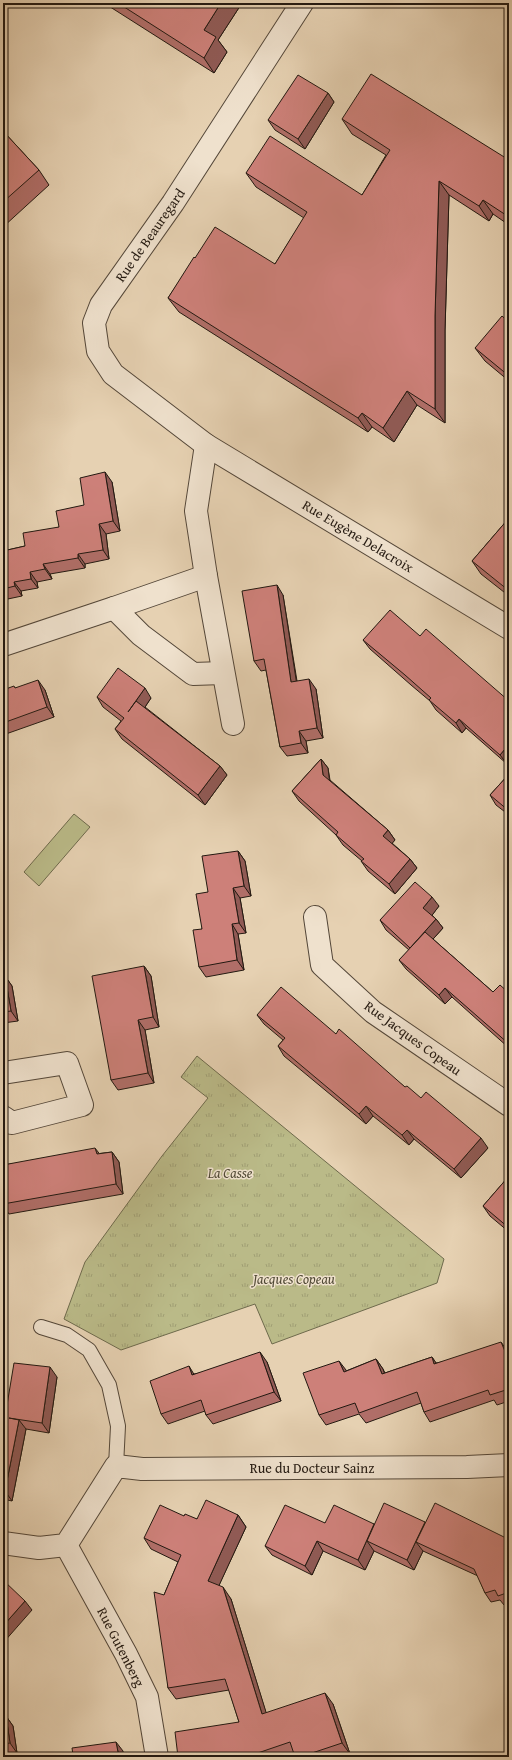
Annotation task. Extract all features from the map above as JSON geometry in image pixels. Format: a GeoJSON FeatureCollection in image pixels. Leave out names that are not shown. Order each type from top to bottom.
{"type":"FeatureCollection","features":[{"type":"Feature","properties":{"kind":"street","name":"Rue de Beauregard"},"geometry":{"type":"LineString","coordinates":[[206,445],[113,374],[98,352],[94,323],[101,305],[173,203],[302,3]]}},
{"type":"Feature","properties":{"kind":"street"},"geometry":{"type":"LineString","coordinates":[[206,445],[196,511],[206,576],[233,724]]}},
{"type":"Feature","properties":{"kind":"street","name":"Rue Eugène Delacroix"},"geometry":{"type":"LineString","coordinates":[[206,445],[509,628]]}},
{"type":"Feature","properties":{"kind":"street"},"geometry":{"type":"LineString","coordinates":[[3,645],[206,576]]}},
{"type":"Feature","properties":{"kind":"street"},"geometry":{"type":"LineString","coordinates":[[114,608],[141,636],[193,674],[224,673]]}},
{"type":"Feature","properties":{"kind":"street","name":"Rue Jacques Copeau"},"geometry":{"type":"LineString","coordinates":[[315,917],[322,965],[373,1012],[509,1105]]}},
{"type":"Feature","properties":{"kind":"street"},"geometry":{"type":"LineString","coordinates":[[3,1073],[67,1063],[82,1105],[12,1124],[3,1117]]}},
{"type":"Feature","properties":{"kind":"street","name":"Rue du Docteur Sainz"},"geometry":{"type":"LineString","coordinates":[[116,1466],[142,1469],[467,1466],[509,1464]]}},
{"type":"Feature","properties":{"kind":"street"},"geometry":{"type":"LineString","coordinates":[[3,1543],[40,1548],[66,1545],[116,1466]]}},
{"type":"Feature","properties":{"kind":"street","name":"Rue Gutenberg"},"geometry":{"type":"LineString","coordinates":[[66,1545],[126,1654],[147,1697],[157,1757]]}},
{"type":"Feature","properties":{"kind":"lane"},"geometry":{"type":"LineString","coordinates":[[42,1327],[67,1335],[89,1350],[109,1385],[118,1426],[116,1466]]}},
{"type":"Feature","properties":{"kind":"green space"},"geometry":{"type":"Polygon","coordinates":[[[74,814],[90,827],[39,886],[24,872],[74,814]]]}},
{"type":"Feature","properties":{"kind":"green space"},"geometry":{"type":"Polygon","coordinates":[[[197,1056],[444,1259],[437,1283],[272,1344],[255,1304],[121,1350],[64,1319],[85,1262],[162,1156],[208,1098],[181,1077],[197,1056]]]}},
{"type":"Feature","properties":{"kind":"building"},"geometry":{"type":"Polygon","coordinates":[[[118,3],[221,3],[204,30],[216,37],[204,58],[118,3]]]}},
{"type":"Feature","properties":{"kind":"building"},"geometry":{"type":"Polygon","coordinates":[[[371,74],[509,160],[509,217],[483,200],[479,206],[439,181],[435,316],[435,409],[407,391],[383,428],[362,413],[358,418],[168,298],[215,227],[275,264],[307,212],[246,173],[270,136],[362,195],[390,150],[342,119],[371,74]]]}},
{"type":"Feature","properties":{"kind":"building"},"geometry":{"type":"Polygon","coordinates":[[[298,75],[328,93],[298,139],[268,120],[298,75]]]}},
{"type":"Feature","properties":{"kind":"building"},"geometry":{"type":"Polygon","coordinates":[[[3,131],[39,170],[3,202],[3,131]]]}},
{"type":"Feature","properties":{"kind":"building"},"geometry":{"type":"Polygon","coordinates":[[[502,316],[509,322],[509,376],[475,348],[502,316]]]}},
{"type":"Feature","properties":{"kind":"building"},"geometry":{"type":"Polygon","coordinates":[[[105,472],[113,521],[99,524],[103,550],[78,554],[78,558],[43,564],[45,569],[30,572],[31,579],[14,582],[15,586],[3,589],[3,551],[25,546],[23,533],[59,527],[56,511],[84,505],[80,478],[105,472]]]}},
{"type":"Feature","properties":{"kind":"building"},"geometry":{"type":"Polygon","coordinates":[[[509,518],[509,590],[508,590],[472,561],[509,518]]]}},
{"type":"Feature","properties":{"kind":"building"},"geometry":{"type":"Polygon","coordinates":[[[277,585],[291,682],[309,679],[317,728],[299,731],[301,743],[280,747],[264,659],[254,661],[242,591],[277,585]]]}},
{"type":"Feature","properties":{"kind":"building"},"geometry":{"type":"Polygon","coordinates":[[[390,610],[420,636],[426,629],[509,701],[509,744],[500,755],[459,719],[456,723],[429,700],[431,698],[363,640],[390,610]]]}},
{"type":"Feature","properties":{"kind":"building"},"geometry":{"type":"Polygon","coordinates":[[[118,668],[145,688],[128,712],[136,701],[220,766],[198,795],[115,729],[124,718],[97,697],[118,668]]]}},
{"type":"Feature","properties":{"kind":"building"},"geometry":{"type":"Polygon","coordinates":[[[38,680],[47,707],[3,723],[3,690],[14,686],[15,688],[38,680]]]}},
{"type":"Feature","properties":{"kind":"building"},"geometry":{"type":"Polygon","coordinates":[[[321,759],[323,775],[388,830],[383,836],[410,859],[389,884],[361,861],[364,859],[336,835],[338,832],[292,791],[321,759]]]}},
{"type":"Feature","properties":{"kind":"building"},"geometry":{"type":"Polygon","coordinates":[[[509,774],[509,811],[490,795],[509,774]]]}},
{"type":"Feature","properties":{"kind":"building"},"geometry":{"type":"Polygon","coordinates":[[[238,851],[244,886],[233,888],[239,923],[232,924],[237,960],[199,967],[193,930],[202,929],[196,894],[208,892],[202,856],[238,851]]]}},
{"type":"Feature","properties":{"kind":"building"},"geometry":{"type":"Polygon","coordinates":[[[415,882],[432,897],[423,908],[436,919],[410,948],[380,920],[415,882]]]}},
{"type":"Feature","properties":{"kind":"building"},"geometry":{"type":"Polygon","coordinates":[[[425,932],[493,992],[500,985],[509,993],[509,1044],[445,988],[439,995],[399,960],[425,932]]]}},
{"type":"Feature","properties":{"kind":"building"},"geometry":{"type":"Polygon","coordinates":[[[144,966],[153,1017],[138,1020],[148,1073],[111,1080],[92,976],[144,966]]]}},
{"type":"Feature","properties":{"kind":"building"},"geometry":{"type":"Polygon","coordinates":[[[3,976],[5,976],[11,1011],[3,1012],[3,976]]]}},
{"type":"Feature","properties":{"kind":"building"},"geometry":{"type":"Polygon","coordinates":[[[281,987],[336,1034],[339,1029],[405,1087],[407,1086],[421,1098],[426,1092],[481,1138],[454,1169],[407,1130],[402,1135],[366,1106],[359,1114],[278,1046],[285,1038],[257,1015],[281,987]]]}},
{"type":"Feature","properties":{"kind":"building"},"geometry":{"type":"Polygon","coordinates":[[[95,1148],[97,1154],[112,1152],[116,1184],[3,1204],[3,1165],[95,1148]]]}},
{"type":"Feature","properties":{"kind":"building"},"geometry":{"type":"Polygon","coordinates":[[[509,1176],[509,1228],[483,1206],[509,1176]]]}},
{"type":"Feature","properties":{"kind":"building"},"geometry":{"type":"Polygon","coordinates":[[[501,1342],[509,1361],[509,1389],[490,1395],[488,1390],[424,1412],[417,1392],[359,1413],[355,1403],[319,1415],[303,1373],[339,1361],[344,1372],[376,1359],[382,1374],[432,1357],[434,1364],[501,1342]]]}},
{"type":"Feature","properties":{"kind":"building"},"geometry":{"type":"Polygon","coordinates":[[[260,1352],[274,1392],[206,1415],[201,1400],[161,1414],[150,1381],[189,1366],[192,1375],[260,1352]]]}},
{"type":"Feature","properties":{"kind":"building"},"geometry":{"type":"Polygon","coordinates":[[[14,1363],[50,1367],[42,1423],[9,1418],[19,1420],[5,1491],[3,1491],[3,1417],[5,1417],[14,1363]]]}},
{"type":"Feature","properties":{"kind":"building"},"geometry":{"type":"Polygon","coordinates":[[[206,1500],[238,1515],[208,1581],[223,1587],[262,1714],[325,1693],[342,1743],[300,1757],[295,1757],[290,1742],[246,1757],[178,1757],[175,1732],[239,1722],[225,1679],[168,1688],[154,1592],[164,1595],[181,1555],[144,1538],[160,1505],[184,1516],[185,1514],[197,1519],[206,1500]]]}},
{"type":"Feature","properties":{"kind":"building"},"geometry":{"type":"Polygon","coordinates":[[[384,1503],[425,1522],[407,1560],[367,1541],[384,1503]]]}},
{"type":"Feature","properties":{"kind":"building"},"geometry":{"type":"Polygon","coordinates":[[[435,1503],[506,1538],[509,1533],[509,1592],[498,1596],[495,1590],[485,1593],[474,1569],[416,1542],[435,1503]]]}},
{"type":"Feature","properties":{"kind":"building"},"geometry":{"type":"Polygon","coordinates":[[[285,1505],[325,1523],[334,1505],[374,1524],[358,1560],[317,1541],[305,1566],[265,1546],[285,1505]]]}},
{"type":"Feature","properties":{"kind":"building"},"geometry":{"type":"Polygon","coordinates":[[[3,1580],[25,1601],[3,1626],[3,1580]]]}},
{"type":"Feature","properties":{"kind":"building"},"geometry":{"type":"Polygon","coordinates":[[[6,1716],[10,1743],[3,1744],[3,1717],[6,1716]]]}},
{"type":"Feature","properties":{"kind":"building"},"geometry":{"type":"Polygon","coordinates":[[[116,1742],[119,1757],[70,1757],[70,1755],[73,1755],[72,1748],[116,1742]]]}},
{"type":"Feature","properties":{"kind":"park label","name":"La Casse"},"geometry":{"type":"Point","coordinates":[230,1173]}},
{"type":"Feature","properties":{"kind":"park label","name":"Jacques Copeau"},"geometry":{"type":"Point","coordinates":[294,1279]}}]}
